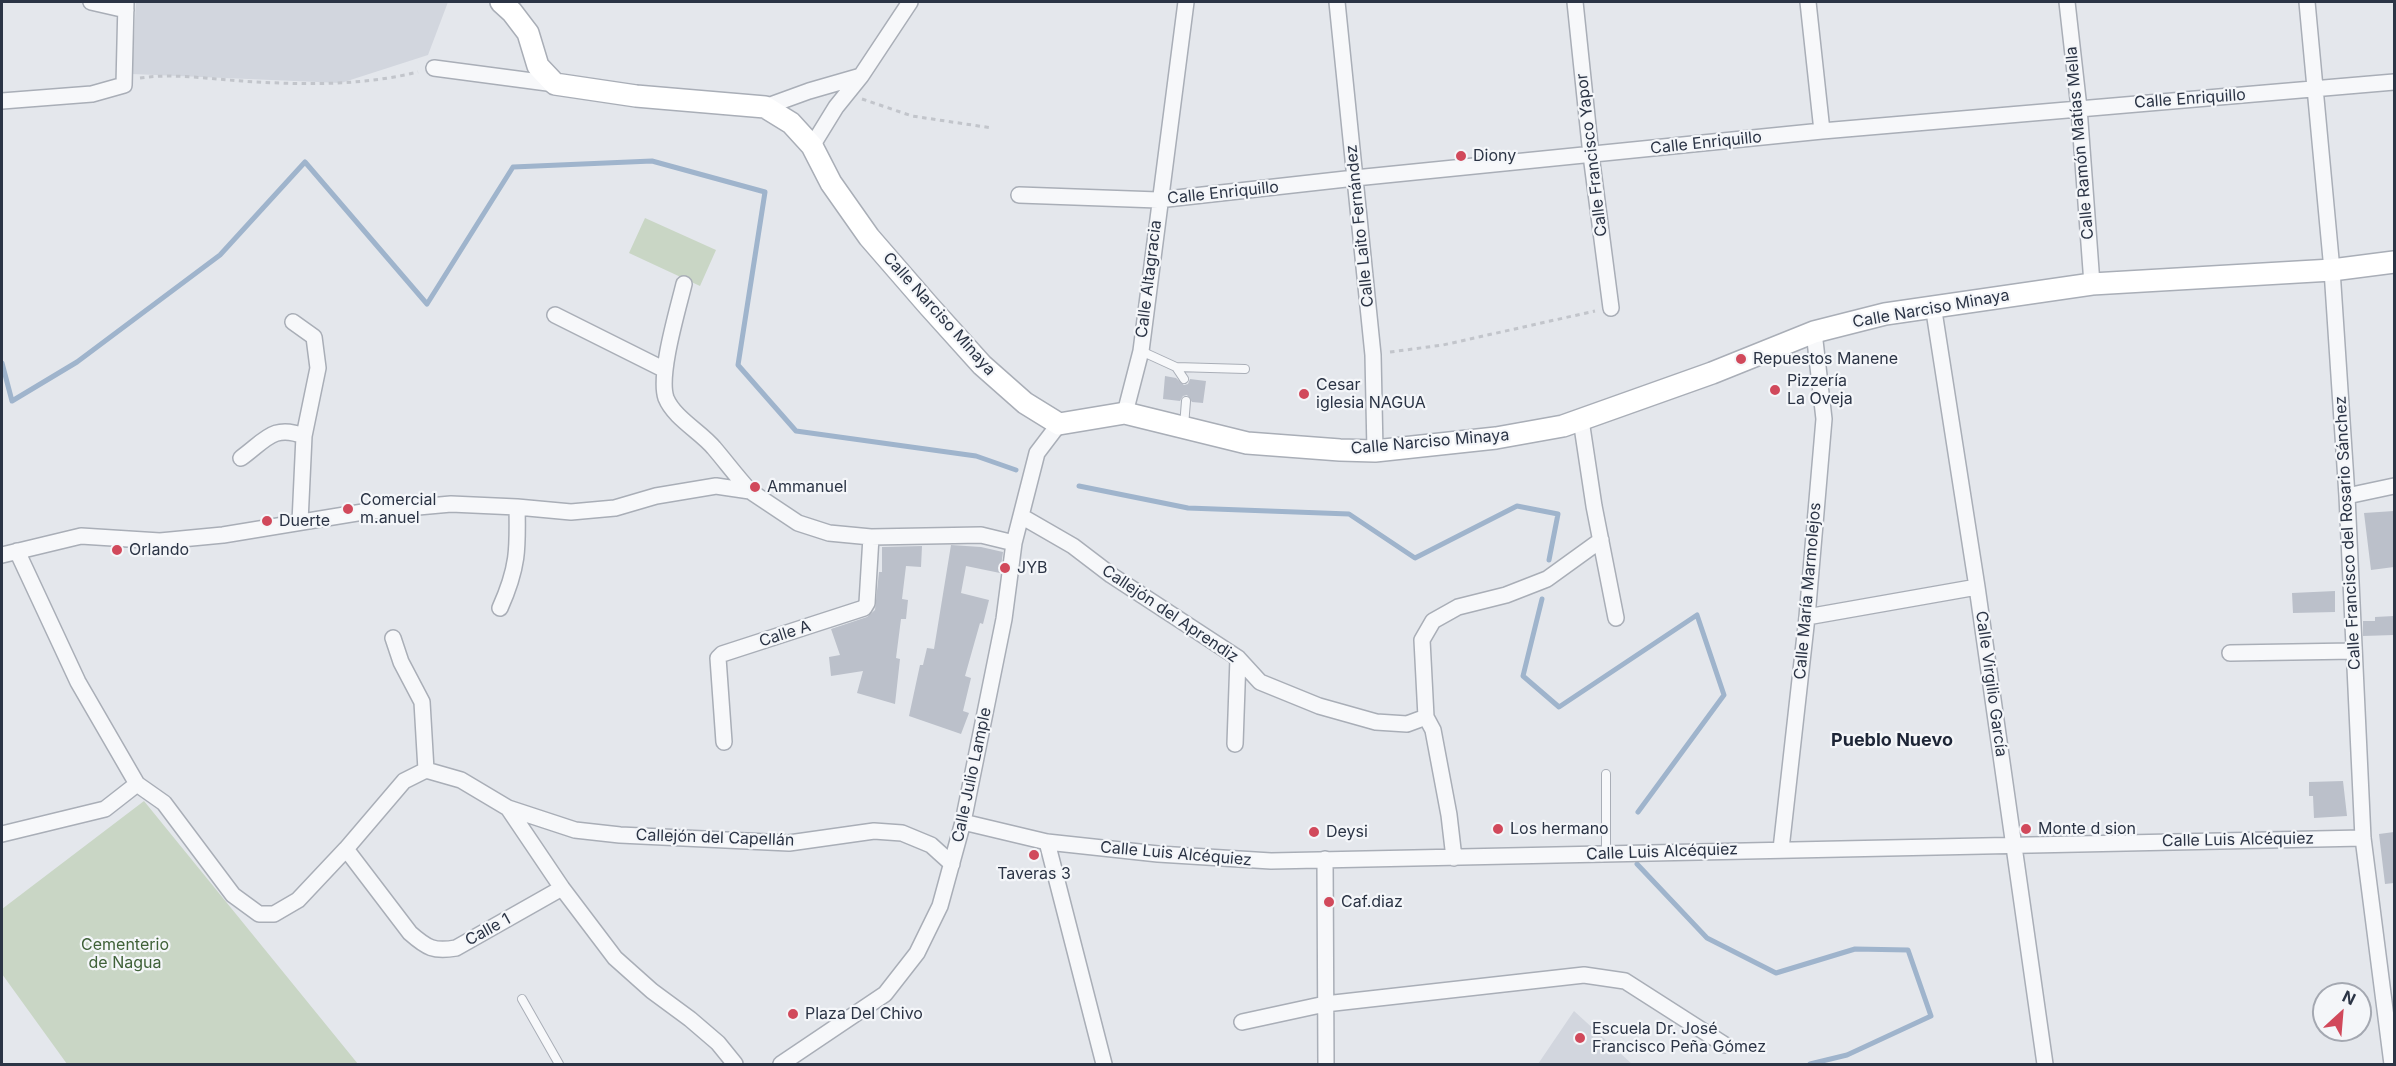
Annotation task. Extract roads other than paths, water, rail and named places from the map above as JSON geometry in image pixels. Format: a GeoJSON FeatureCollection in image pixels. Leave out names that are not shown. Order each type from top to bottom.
{"type":"FeatureCollection","features":[{"type":"Feature","properties":{"kind":"street"},"geometry":{"type":"LineString","coordinates":[[2,101],[92,94],[124,85],[126,6],[92,2]]}},
{"type":"Feature","properties":{"kind":"street"},"geometry":{"type":"LineString","coordinates":[[501,2],[528,33],[538,66],[555,84]]}},
{"type":"Feature","properties":{"kind":"street"},"geometry":{"type":"LineString","coordinates":[[812,146],[836,107],[861,76],[910,2]]}},
{"type":"Feature","properties":{"kind":"street","name":"Calle Altagracia"},"geometry":{"type":"LineString","coordinates":[[1125,413],[1141,351],[1158,200],[1186,2]]}},
{"type":"Feature","properties":{"kind":"street","name":"Calle Laito Fernández"},"geometry":{"type":"LineString","coordinates":[[1337,2],[1373,355],[1375,451]]}},
{"type":"Feature","properties":{"kind":"street","name":"Calle Francisco Yapor"},"geometry":{"type":"LineString","coordinates":[[1575,2],[1591,154],[1611,308]]}},
{"type":"Feature","properties":{"kind":"street"},"geometry":{"type":"LineString","coordinates":[[1808,2],[1822,131]]}},
{"type":"Feature","properties":{"kind":"street","name":"Calle Ramón Matías Mella"},"geometry":{"type":"LineString","coordinates":[[2067,2],[2079,108],[2092,284]]}},
{"type":"Feature","properties":{"kind":"street","name":"Calle Francisco del Rosario Sánchez"},"geometry":{"type":"LineString","coordinates":[[2307,2],[2332,270],[2347,496],[2363,838],[2392,1065]]}},
{"type":"Feature","properties":{"kind":"street"},"geometry":{"type":"LineString","coordinates":[[434,68],[555,84]]}},
{"type":"Feature","properties":{"kind":"street"},"geometry":{"type":"LineString","coordinates":[[765,107],[861,76]]}},
{"type":"Feature","properties":{"kind":"street","name":"Calle Enriquillo"},"geometry":{"type":"LineString","coordinates":[[1019,195],[1158,200],[1822,131],[2394,82]]}},
{"type":"Feature","properties":{"kind":"street","name":"Calle Narciso Minaya"},"geometry":{"type":"LineString","coordinates":[[555,84],[636,96],[765,107],[791,123],[812,146],[831,183],[869,237],[928,305],[982,365],[1025,403],[1059,424],[1125,413],[1247,442],[1375,451],[1496,438],[1563,426],[1712,373],[1814,332],[1885,314],[1933,305],[2092,284],[2332,270],[2394,262]]}},
{"type":"Feature","properties":{"kind":"street"},"geometry":{"type":"LineString","coordinates":[[684,284],[665,370],[666,398],[681,418],[714,447],[729,468],[750,490],[798,523],[829,533],[872,537],[981,535],[1014,543]]}},
{"type":"Feature","properties":{"kind":"street","name":"Calle Virgilio García"},"geometry":{"type":"LineString","coordinates":[[1933,305],[1977,587],[2045,1065]]}},
{"type":"Feature","properties":{"kind":"street"},"geometry":{"type":"LineString","coordinates":[[555,315],[665,370]]}},
{"type":"Feature","properties":{"kind":"street"},"geometry":{"type":"LineString","coordinates":[[293,322],[314,337],[318,368],[304,436],[300,522]]}},
{"type":"Feature","properties":{"kind":"street","name":"Calle María Marmolejos"},"geometry":{"type":"LineString","coordinates":[[1781,849],[1807,617],[1824,418],[1814,332]]}},
{"type":"Feature","properties":{"kind":"street"},"geometry":{"type":"LineString","coordinates":[[1581,420],[1594,506],[1616,618]]}},
{"type":"Feature","properties":{"kind":"street","name":"Calle Julio Lample"},"geometry":{"type":"LineString","coordinates":[[781,1065],[885,994],[917,953],[940,906],[963,822],[1004,619],[1014,543],[1037,453],[1059,424]]}},
{"type":"Feature","properties":{"kind":"street"},"geometry":{"type":"LineString","coordinates":[[241,458],[278,430],[304,436]]}},
{"type":"Feature","properties":{"kind":"street"},"geometry":{"type":"LineString","coordinates":[[2,555],[81,536],[160,541],[224,535],[363,512],[451,504],[571,512],[615,508],[656,496],[716,486],[750,490]]}},
{"type":"Feature","properties":{"kind":"street"},"geometry":{"type":"LineString","coordinates":[[2347,496],[2394,486]]}},
{"type":"Feature","properties":{"kind":"street"},"geometry":{"type":"LineString","coordinates":[[500,608],[510,586],[519,552],[517,507]]}},
{"type":"Feature","properties":{"kind":"street","name":"Callejón del Aprendiz"},"geometry":{"type":"LineString","coordinates":[[1021,516],[1073,546],[1110,575],[1238,658],[1260,682],[1319,706],[1376,722],[1407,724],[1426,717]]}},
{"type":"Feature","properties":{"kind":"street","name":"Calle A"},"geometry":{"type":"LineString","coordinates":[[724,742],[718,658],[722,654],[864,608],[867,603],[872,537]]}},
{"type":"Feature","properties":{"kind":"street"},"geometry":{"type":"LineString","coordinates":[[1454,858],[1449,815],[1433,730],[1426,717],[1422,640],[1433,621],[1458,607],[1506,595],[1547,579],[1601,540]]}},
{"type":"Feature","properties":{"kind":"street"},"geometry":{"type":"LineString","coordinates":[[17,551],[78,682],[137,784],[164,803],[233,895],[259,914],[274,914],[298,900],[346,849],[404,781],[426,770],[461,780],[508,808],[562,888],[615,958],[651,991],[718,1043],[735,1065]]}},
{"type":"Feature","properties":{"kind":"street"},"geometry":{"type":"LineString","coordinates":[[1807,617],[1977,587]]}},
{"type":"Feature","properties":{"kind":"street"},"geometry":{"type":"LineString","coordinates":[[393,638],[401,662],[422,702],[426,770]]}},
{"type":"Feature","properties":{"kind":"street"},"geometry":{"type":"LineString","coordinates":[[2230,653],[2354,651]]}},
{"type":"Feature","properties":{"kind":"street"},"geometry":{"type":"LineString","coordinates":[[1235,744],[1238,658]]}},
{"type":"Feature","properties":{"kind":"street"},"geometry":{"type":"LineString","coordinates":[[2,834],[105,809],[137,784]]}},
{"type":"Feature","properties":{"kind":"street","name":"Callejón del Capellán"},"geometry":{"type":"LineString","coordinates":[[508,808],[575,830],[620,835],[789,843],[874,831],[902,833],[932,845],[952,864]]}},
{"type":"Feature","properties":{"kind":"street","name":"Calle Luis Alcéquiez"},"geometry":{"type":"LineString","coordinates":[[963,822],[1047,842],[1169,855],[1271,861],[2363,838]]}},
{"type":"Feature","properties":{"kind":"street"},"geometry":{"type":"LineString","coordinates":[[1047,842],[1104,1065]]}},
{"type":"Feature","properties":{"kind":"street","name":"Calle 1"},"geometry":{"type":"LineString","coordinates":[[346,849],[410,933],[420,942],[437,951],[456,948],[562,888]]}},
{"type":"Feature","properties":{"kind":"street"},"geometry":{"type":"LineString","coordinates":[[1325,859],[1326,1065]]}},
{"type":"Feature","properties":{"kind":"street"},"geometry":{"type":"LineString","coordinates":[[1242,1022],[1325,1004],[1584,975],[1625,981],[1725,1045]]}},
{"type":"Feature","properties":{"kind":"lane"},"geometry":{"type":"LineString","coordinates":[[1141,351],[1176,367],[1245,369]]}},
{"type":"Feature","properties":{"kind":"lane"},"geometry":{"type":"LineString","coordinates":[[1176,367],[1184,379]]}},
{"type":"Feature","properties":{"kind":"lane"},"geometry":{"type":"LineString","coordinates":[[1184,427],[1186,401]]}},
{"type":"Feature","properties":{"kind":"lane"},"geometry":{"type":"LineString","coordinates":[[1606,774],[1606,854]]}},
{"type":"Feature","properties":{"kind":"lane"},"geometry":{"type":"LineString","coordinates":[[522,999],[559,1065]]}},
{"type":"Feature","properties":{"kind":"waterway"},"geometry":{"type":"LineString","coordinates":[[2,363],[12,401],[77,362],[220,255],[305,162],[427,304],[513,167],[652,161],[765,192],[738,365],[796,431],[976,456],[1016,470]]}},
{"type":"Feature","properties":{"kind":"waterway"},"geometry":{"type":"LineString","coordinates":[[1079,486],[1188,508],[1349,514],[1415,558],[1517,506],[1558,514],[1549,560]]}},
{"type":"Feature","properties":{"kind":"waterway"},"geometry":{"type":"LineString","coordinates":[[1542,599],[1523,676],[1559,707],[1697,615],[1724,695],[1638,812]]}},
{"type":"Feature","properties":{"kind":"waterway"},"geometry":{"type":"LineString","coordinates":[[1637,864],[1707,938],[1776,973],[1855,949],[1908,950],[1931,1016],[1847,1055],[1810,1064]]}},
{"type":"Feature","properties":{"kind":"place","name":"Diony"},"geometry":{"type":"Point","coordinates":[1461,156]}},
{"type":"Feature","properties":{"kind":"place","name":"Repuestos Manene"},"geometry":{"type":"Point","coordinates":[1741,359]}},
{"type":"Feature","properties":{"kind":"place","name":"Pizzería La Oveja"},"geometry":{"type":"Point","coordinates":[1775,390]}},
{"type":"Feature","properties":{"kind":"place","name":"Cesar iglesia NAGUA"},"geometry":{"type":"Point","coordinates":[1304,394]}},
{"type":"Feature","properties":{"kind":"place","name":"Ammanuel"},"geometry":{"type":"Point","coordinates":[755,487]}},
{"type":"Feature","properties":{"kind":"place","name":"Comercial m.anuel"},"geometry":{"type":"Point","coordinates":[348,509]}},
{"type":"Feature","properties":{"kind":"place","name":"Duerte"},"geometry":{"type":"Point","coordinates":[267,521]}},
{"type":"Feature","properties":{"kind":"place","name":"Orlando"},"geometry":{"type":"Point","coordinates":[117,550]}},
{"type":"Feature","properties":{"kind":"place","name":"JYB"},"geometry":{"type":"Point","coordinates":[1005,568]}},
{"type":"Feature","properties":{"kind":"place","name":"Los hermano"},"geometry":{"type":"Point","coordinates":[1498,829]}},
{"type":"Feature","properties":{"kind":"place","name":"Monte d sion"},"geometry":{"type":"Point","coordinates":[2026,829]}},
{"type":"Feature","properties":{"kind":"place","name":"Deysi"},"geometry":{"type":"Point","coordinates":[1314,832]}},
{"type":"Feature","properties":{"kind":"place","name":"Taveras 3"},"geometry":{"type":"Point","coordinates":[1034,855]}},
{"type":"Feature","properties":{"kind":"place","name":"Caf.diaz"},"geometry":{"type":"Point","coordinates":[1329,902]}},
{"type":"Feature","properties":{"kind":"place","name":"Plaza Del Chivo"},"geometry":{"type":"Point","coordinates":[793,1014]}},
{"type":"Feature","properties":{"kind":"place","name":"Escuela Dr. José Francisco Peña Gómez"},"geometry":{"type":"Point","coordinates":[1580,1038]}},
{"type":"Feature","properties":{"kind":"district","name":"Pueblo Nuevo"},"geometry":{"type":"Point","coordinates":[1892,741]}},
{"type":"Feature","properties":{"kind":"park label","name":"Cementerio de Nagua"},"geometry":{"type":"Point","coordinates":[125,954]}}]}
